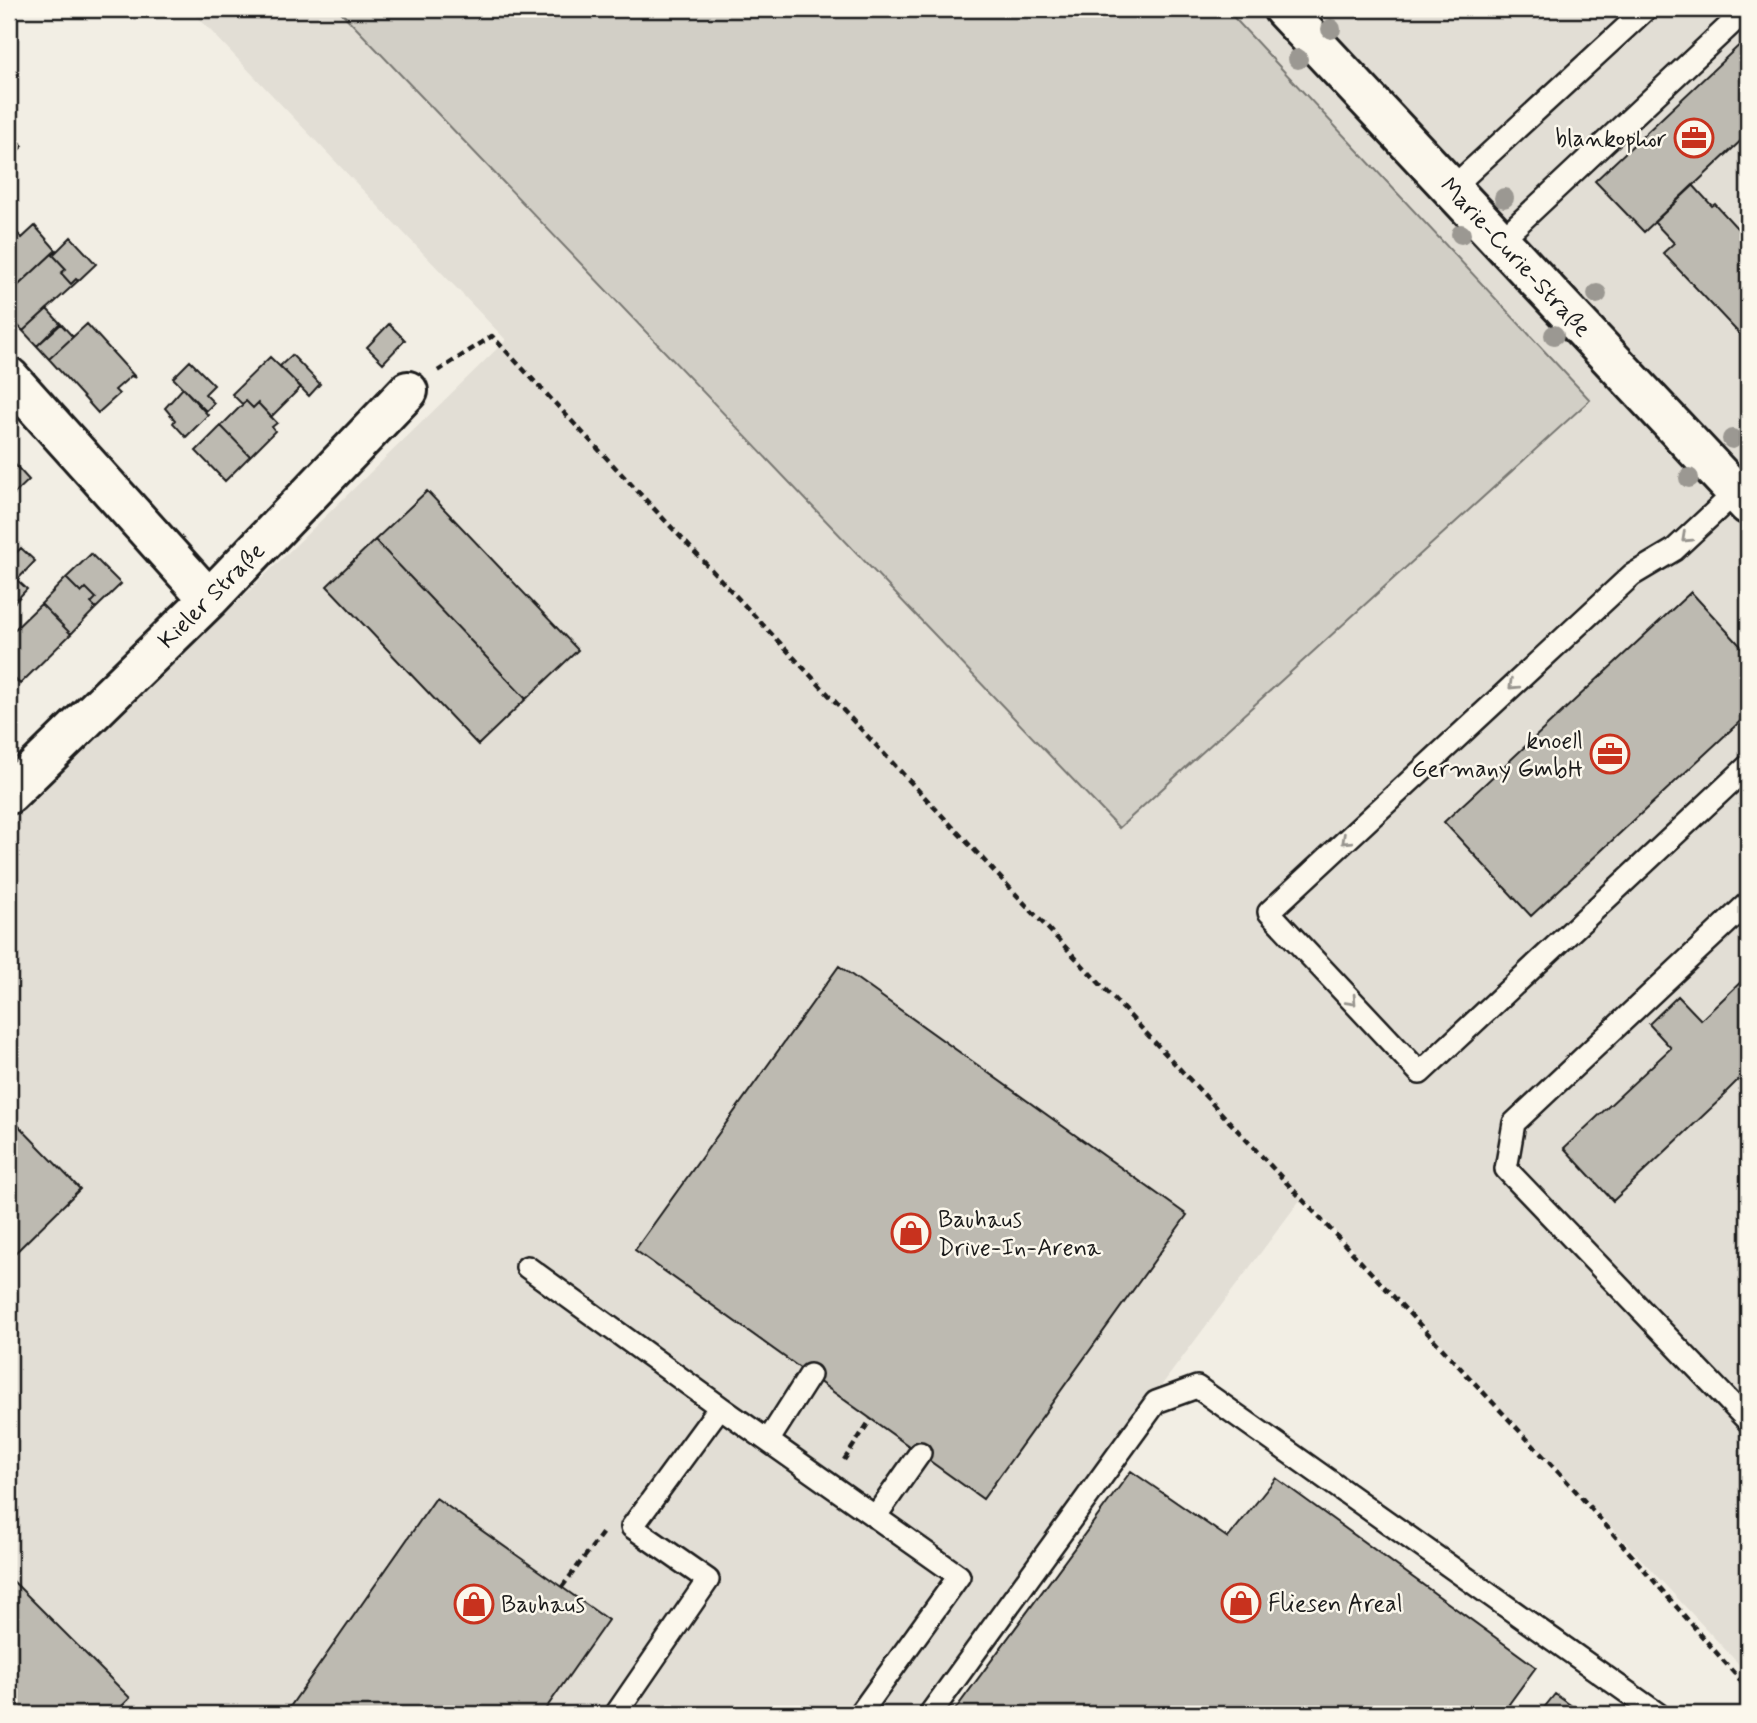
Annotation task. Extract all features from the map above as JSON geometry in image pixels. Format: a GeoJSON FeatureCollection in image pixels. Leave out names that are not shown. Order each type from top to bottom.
{"type":"FeatureCollection","features":[{"type":"Feature","properties":{"kind":"street","name":"Marie-Curie-Straße"},"geometry":{"type":"LineString","coordinates":[[1283,9],[1742,499]]}},
{"type":"Feature","properties":{"kind":"street"},"geometry":{"type":"LineString","coordinates":[[9,377],[209,599]]}},
{"type":"Feature","properties":{"kind":"street","name":"Kieler Straße"},"geometry":{"type":"LineString","coordinates":[[9,794],[209,599],[408,391]]}},
{"type":"Feature","properties":{"kind":"lane"},"geometry":{"type":"LineString","coordinates":[[1451,189],[1646,9]]}},
{"type":"Feature","properties":{"kind":"lane"},"geometry":{"type":"LineString","coordinates":[[1500,241],[1747,9]]}},
{"type":"Feature","properties":{"kind":"lane"},"geometry":{"type":"LineString","coordinates":[[1742,499],[1674,550],[1632,575],[1269,912],[1420,1073],[1748,766]]}},
{"type":"Feature","properties":{"kind":"lane"},"geometry":{"type":"LineString","coordinates":[[1748,903],[1514,1123],[1506,1169],[1748,1421]]}},
{"type":"Feature","properties":{"kind":"lane"},"geometry":{"type":"LineString","coordinates":[[527,1268],[959,1576],[860,1714]]}},
{"type":"Feature","properties":{"kind":"lane"},"geometry":{"type":"LineString","coordinates":[[768,1441],[810,1375]]}},
{"type":"Feature","properties":{"kind":"lane"},"geometry":{"type":"LineString","coordinates":[[930,1714],[1156,1402],[1197,1387],[1658,1714]]}},
{"type":"Feature","properties":{"kind":"lane"},"geometry":{"type":"LineString","coordinates":[[616,1714],[708,1580],[632,1527],[720,1407]]}},
{"type":"Feature","properties":{"kind":"lane"},"geometry":{"type":"LineString","coordinates":[[875,1517],[920,1453]]}},
{"type":"Feature","properties":{"kind":"path"},"geometry":{"type":"LineString","coordinates":[[408,391],[492,336],[1574,1489],[1748,1689]]}},
{"type":"Feature","properties":{"kind":"path"},"geometry":{"type":"LineString","coordinates":[[828,1484],[871,1419]]}},
{"type":"Feature","properties":{"kind":"path"},"geometry":{"type":"LineString","coordinates":[[562,1587],[605,1530],[632,1527]]}},
{"type":"Feature","properties":{"kind":"shaded area"},"geometry":{"type":"Polygon","coordinates":[[[190,9],[338,9],[1119,827],[1590,400],[1226,9],[1748,9],[1748,1674],[1303,1196],[916,1714],[9,1714],[9,825],[506,340],[190,9]]]}},
{"type":"Feature","properties":{"kind":"shaded area"},"geometry":{"type":"Polygon","coordinates":[[[338,9],[1226,9],[1590,400],[1119,828],[338,9]]]}},
{"type":"Feature","properties":{"kind":"building"},"geometry":{"type":"Polygon","coordinates":[[[1748,37],[1748,134],[1644,232],[1595,181],[1748,37]]]}},
{"type":"Feature","properties":{"kind":"building"},"geometry":{"type":"Polygon","coordinates":[[[9,131],[23,146],[9,159],[9,131]]]}},
{"type":"Feature","properties":{"kind":"building"},"geometry":{"type":"Polygon","coordinates":[[[1693,185],[1712,206],[1715,204],[1748,240],[1748,343],[1663,253],[1674,243],[1654,222],[1693,185]]]}},
{"type":"Feature","properties":{"kind":"building"},"geometry":{"type":"Polygon","coordinates":[[[10,226],[22,238],[35,226],[56,250],[9,294],[10,226]]]}},
{"type":"Feature","properties":{"kind":"building"},"geometry":{"type":"Polygon","coordinates":[[[71,237],[96,264],[71,284],[61,273],[66,269],[53,255],[71,237]]]}},
{"type":"Feature","properties":{"kind":"building"},"geometry":{"type":"Polygon","coordinates":[[[52,254],[66,269],[61,273],[71,284],[76,279],[78,281],[23,331],[9,316],[9,294],[52,254]]]}},
{"type":"Feature","properties":{"kind":"building"},"geometry":{"type":"Polygon","coordinates":[[[47,309],[60,323],[37,346],[23,331],[47,309]]]}},
{"type":"Feature","properties":{"kind":"building"},"geometry":{"type":"Polygon","coordinates":[[[61,324],[73,337],[49,359],[37,346],[61,324]]]}},
{"type":"Feature","properties":{"kind":"building"},"geometry":{"type":"Polygon","coordinates":[[[87,324],[136,378],[131,376],[115,390],[119,394],[98,413],[49,359],[87,324]]]}},
{"type":"Feature","properties":{"kind":"building"},"geometry":{"type":"Polygon","coordinates":[[[389,324],[405,340],[383,363],[367,347],[389,324]]]}},
{"type":"Feature","properties":{"kind":"building"},"geometry":{"type":"Polygon","coordinates":[[[292,355],[320,384],[309,396],[280,366],[292,355]]]}},
{"type":"Feature","properties":{"kind":"building"},"geometry":{"type":"Polygon","coordinates":[[[270,357],[301,387],[271,417],[258,403],[253,408],[246,401],[242,404],[232,394],[270,357]]]}},
{"type":"Feature","properties":{"kind":"building"},"geometry":{"type":"Polygon","coordinates":[[[190,361],[214,385],[205,394],[214,403],[206,411],[173,378],[190,361]]]}},
{"type":"Feature","properties":{"kind":"building"},"geometry":{"type":"Polygon","coordinates":[[[183,388],[208,415],[186,437],[173,423],[175,420],[165,408],[183,388]]]}},
{"type":"Feature","properties":{"kind":"building"},"geometry":{"type":"Polygon","coordinates":[[[246,401],[253,408],[258,403],[277,423],[272,427],[275,431],[250,456],[221,426],[246,401]]]}},
{"type":"Feature","properties":{"kind":"building"},"geometry":{"type":"Polygon","coordinates":[[[221,426],[250,456],[225,481],[196,451],[221,426]]]}},
{"type":"Feature","properties":{"kind":"building"},"geometry":{"type":"Polygon","coordinates":[[[9,458],[29,480],[9,499],[9,458]]]}},
{"type":"Feature","properties":{"kind":"building"},"geometry":{"type":"Polygon","coordinates":[[[427,491],[578,650],[526,699],[375,540],[427,491]]]}},
{"type":"Feature","properties":{"kind":"building"},"geometry":{"type":"Polygon","coordinates":[[[375,540],[526,699],[478,745],[327,586],[375,540]]]}},
{"type":"Feature","properties":{"kind":"building"},"geometry":{"type":"Polygon","coordinates":[[[21,548],[35,561],[17,580],[9,571],[9,560],[21,548]]]}},
{"type":"Feature","properties":{"kind":"building"},"geometry":{"type":"Polygon","coordinates":[[[91,554],[121,584],[96,608],[91,603],[96,598],[86,588],[81,593],[66,578],[91,554]]]}},
{"type":"Feature","properties":{"kind":"building"},"geometry":{"type":"Polygon","coordinates":[[[66,578],[81,593],[86,588],[96,598],[91,603],[96,608],[71,634],[41,604],[66,578]]]}},
{"type":"Feature","properties":{"kind":"building"},"geometry":{"type":"Polygon","coordinates":[[[17,580],[27,589],[10,607],[9,588],[17,580]]]}},
{"type":"Feature","properties":{"kind":"building","name":"knoell Germany GmbH"},"geometry":{"type":"Polygon","coordinates":[[[1691,592],[1748,654],[1748,714],[1531,916],[1444,822],[1691,592]]]}},
{"type":"Feature","properties":{"kind":"building"},"geometry":{"type":"Polygon","coordinates":[[[41,604],[71,634],[20,684],[9,673],[9,635],[41,604]]]}},
{"type":"Feature","properties":{"kind":"building","name":"Bauhaus Drive-In-Arena"},"geometry":{"type":"Polygon","coordinates":[[[839,966],[1187,1215],[983,1499],[635,1250],[839,966]]]}},
{"type":"Feature","properties":{"kind":"building"},"geometry":{"type":"Polygon","coordinates":[[[1748,975],[1748,1075],[1745,1078],[1742,1076],[1613,1201],[1564,1148],[1671,1048],[1649,1024],[1678,996],[1701,1020],[1748,975]]]}},
{"type":"Feature","properties":{"kind":"building"},"geometry":{"type":"Polygon","coordinates":[[[9,1116],[80,1189],[9,1259],[9,1116]]]}},
{"type":"Feature","properties":{"kind":"building","name":"Fliesen Areal"},"geometry":{"type":"Polygon","coordinates":[[[1131,1471],[1228,1538],[1276,1478],[1536,1667],[1509,1704],[1522,1714],[952,1714],[1131,1471]]]}},
{"type":"Feature","properties":{"kind":"building","name":"Bauhaus"},"geometry":{"type":"Polygon","coordinates":[[[436,1498],[608,1620],[542,1714],[285,1714],[436,1498]]]}},
{"type":"Feature","properties":{"kind":"building"},"geometry":{"type":"Polygon","coordinates":[[[9,1577],[130,1698],[114,1714],[9,1714],[9,1577]]]}},
{"type":"Feature","properties":{"kind":"building"},"geometry":{"type":"Polygon","coordinates":[[[1555,1694],[1583,1714],[1539,1714],[1555,1694]]]}},
{"type":"Feature","properties":{"kind":"place","name":"blankophor"},"geometry":{"type":"Point","coordinates":[1694,138]}},
{"type":"Feature","properties":{"kind":"place","name":"knoell Germany GmbH"},"geometry":{"type":"Point","coordinates":[1610,754]}},
{"type":"Feature","properties":{"kind":"place","name":"Bauhaus Drive-In-Arena"},"geometry":{"type":"Point","coordinates":[911,1233]}},
{"type":"Feature","properties":{"kind":"place","name":"Fliesen Areal"},"geometry":{"type":"Point","coordinates":[1241,1603]}},
{"type":"Feature","properties":{"kind":"place","name":"Bauhaus"},"geometry":{"type":"Point","coordinates":[474,1604]}}]}
